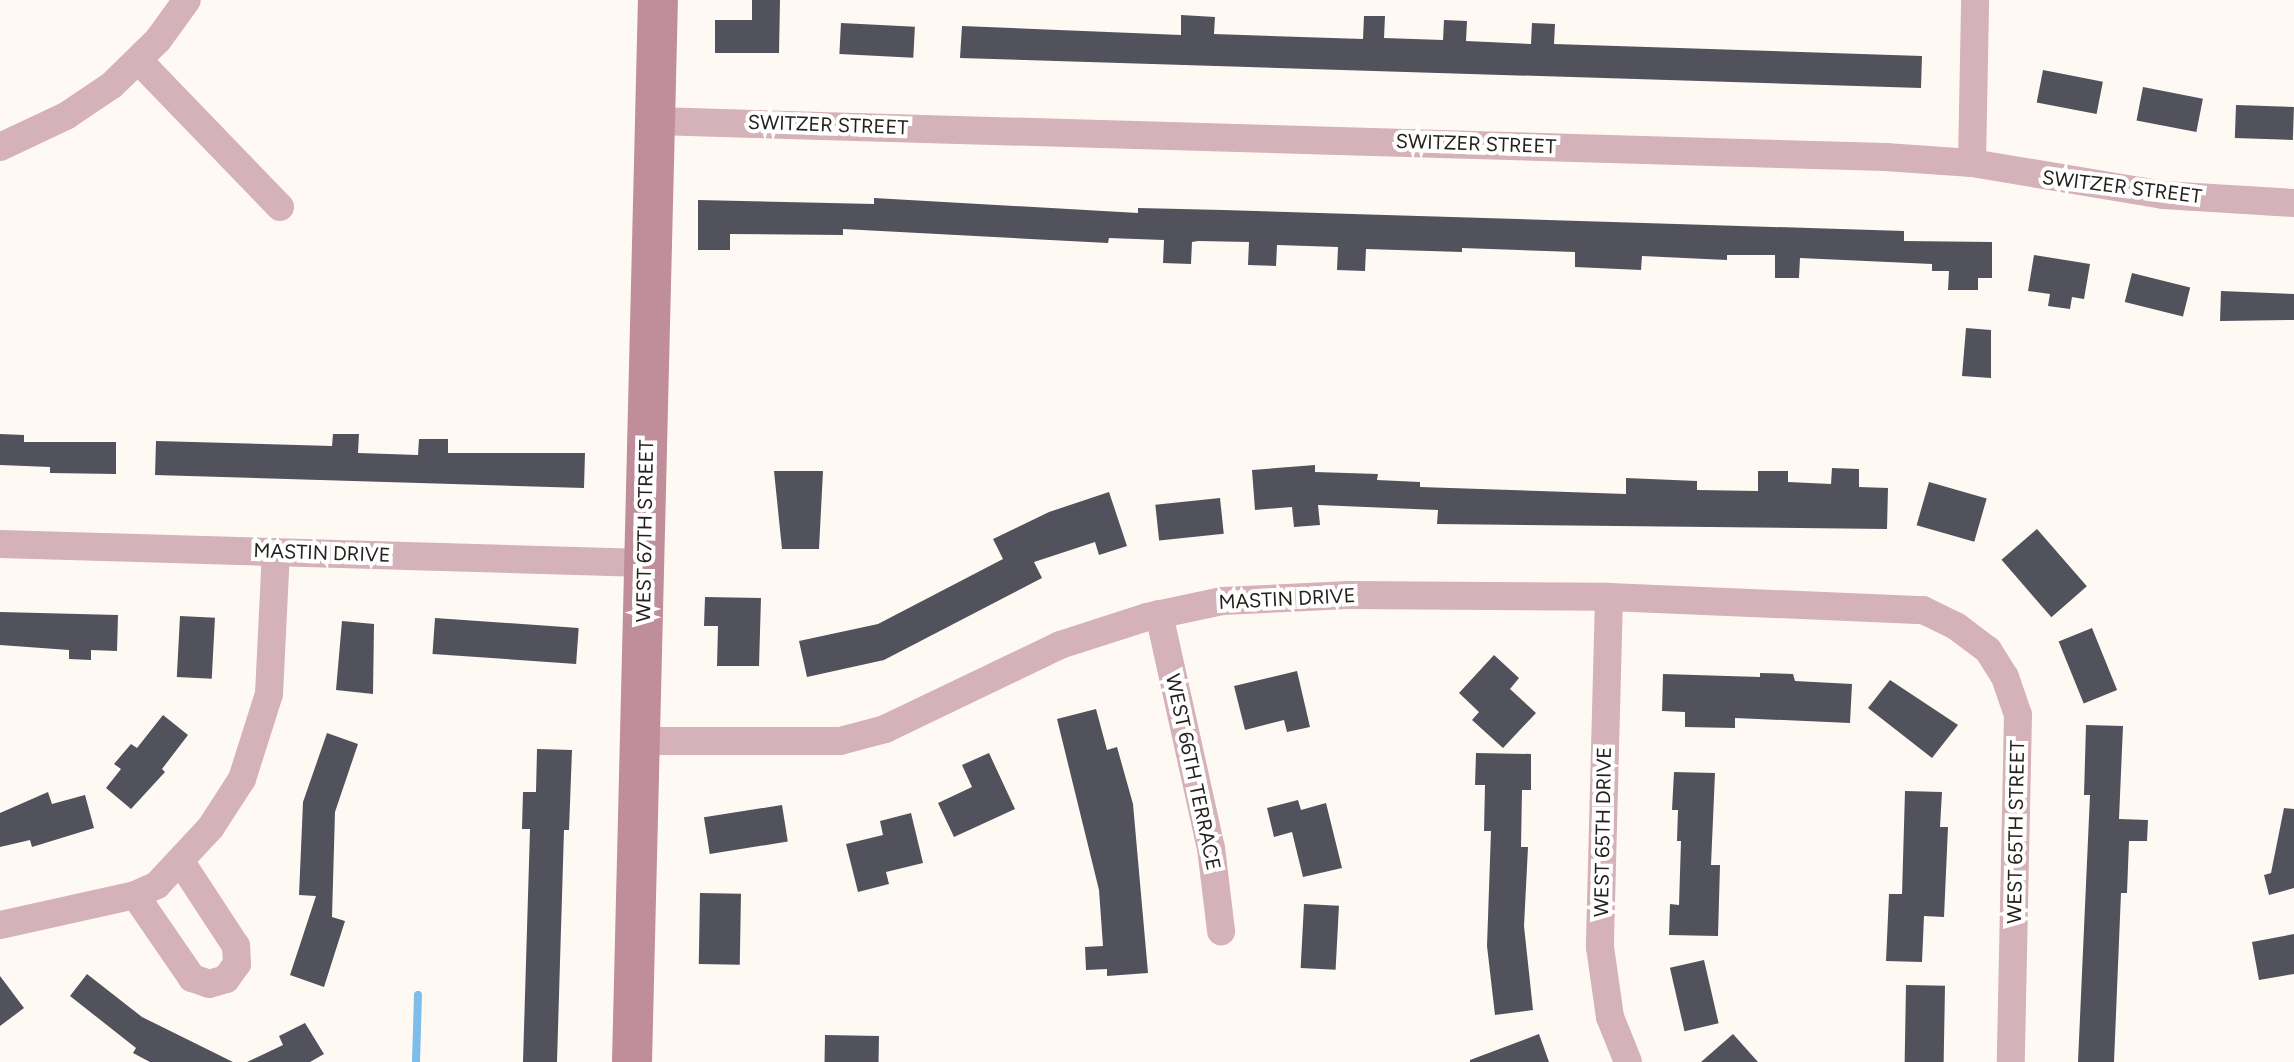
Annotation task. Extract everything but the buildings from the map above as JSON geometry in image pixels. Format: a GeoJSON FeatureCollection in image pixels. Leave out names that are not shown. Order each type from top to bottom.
{"type":"FeatureCollection","features":[{"type":"Feature","properties":{"kind":"street"},"geometry":{"type":"LineString","coordinates":[[0,147],[66,116],[139,61],[187,0]]}},
{"type":"Feature","properties":{"kind":"street","name":"WEST 67TH STREET"},"geometry":{"type":"LineString","coordinates":[[632,1062],[658,0]]}},
{"type":"Feature","properties":{"kind":"street"},"geometry":{"type":"LineString","coordinates":[[1972,163],[1975,0]]}},
{"type":"Feature","properties":{"kind":"street"},"geometry":{"type":"LineString","coordinates":[[139,61],[280,207]]}},
{"type":"Feature","properties":{"kind":"street","name":"SWITZER STREET"},"geometry":{"type":"LineString","coordinates":[[655,121],[1972,163],[2163,195],[2294,203]]}},
{"type":"Feature","properties":{"kind":"street","name":"MASTIN DRIVE"},"geometry":{"type":"LineString","coordinates":[[0,544],[644,563]]}},
{"type":"Feature","properties":{"kind":"street"},"geometry":{"type":"LineString","coordinates":[[0,925],[135,895],[157,885],[181,862],[242,779],[257,744],[269,694],[276,552]]}},
{"type":"Feature","properties":{"kind":"street","name":"MASTIN DRIVE"},"geometry":{"type":"LineString","coordinates":[[641,741],[840,741],[885,729],[1060,645],[1159,614],[1222,601],[1288,595],[1609,597],[1900,606],[1956,626]]}},
{"type":"Feature","properties":{"kind":"street","name":"WEST 65TH DRIVE"},"geometry":{"type":"LineString","coordinates":[[1609,597],[1600,947],[1610,1017],[1628,1062]]}},
{"type":"Feature","properties":{"kind":"street","name":"WEST 66TH TERRACE"},"geometry":{"type":"LineString","coordinates":[[1159,614],[1211,848],[1221,931]]}},
{"type":"Feature","properties":{"kind":"street","name":"WEST 65TH STREET"},"geometry":{"type":"LineString","coordinates":[[1956,626],[1988,650],[2005,677],[2018,715],[2011,1062]]}},
{"type":"Feature","properties":{"kind":"street"},"geometry":{"type":"LineString","coordinates":[[135,895],[192,978],[209,984],[226,979],[237,964],[236,946],[181,862]]}},
{"type":"Feature","properties":{"kind":"waterway"},"geometry":{"type":"LineString","coordinates":[[416,1062],[418,995]]}}]}
